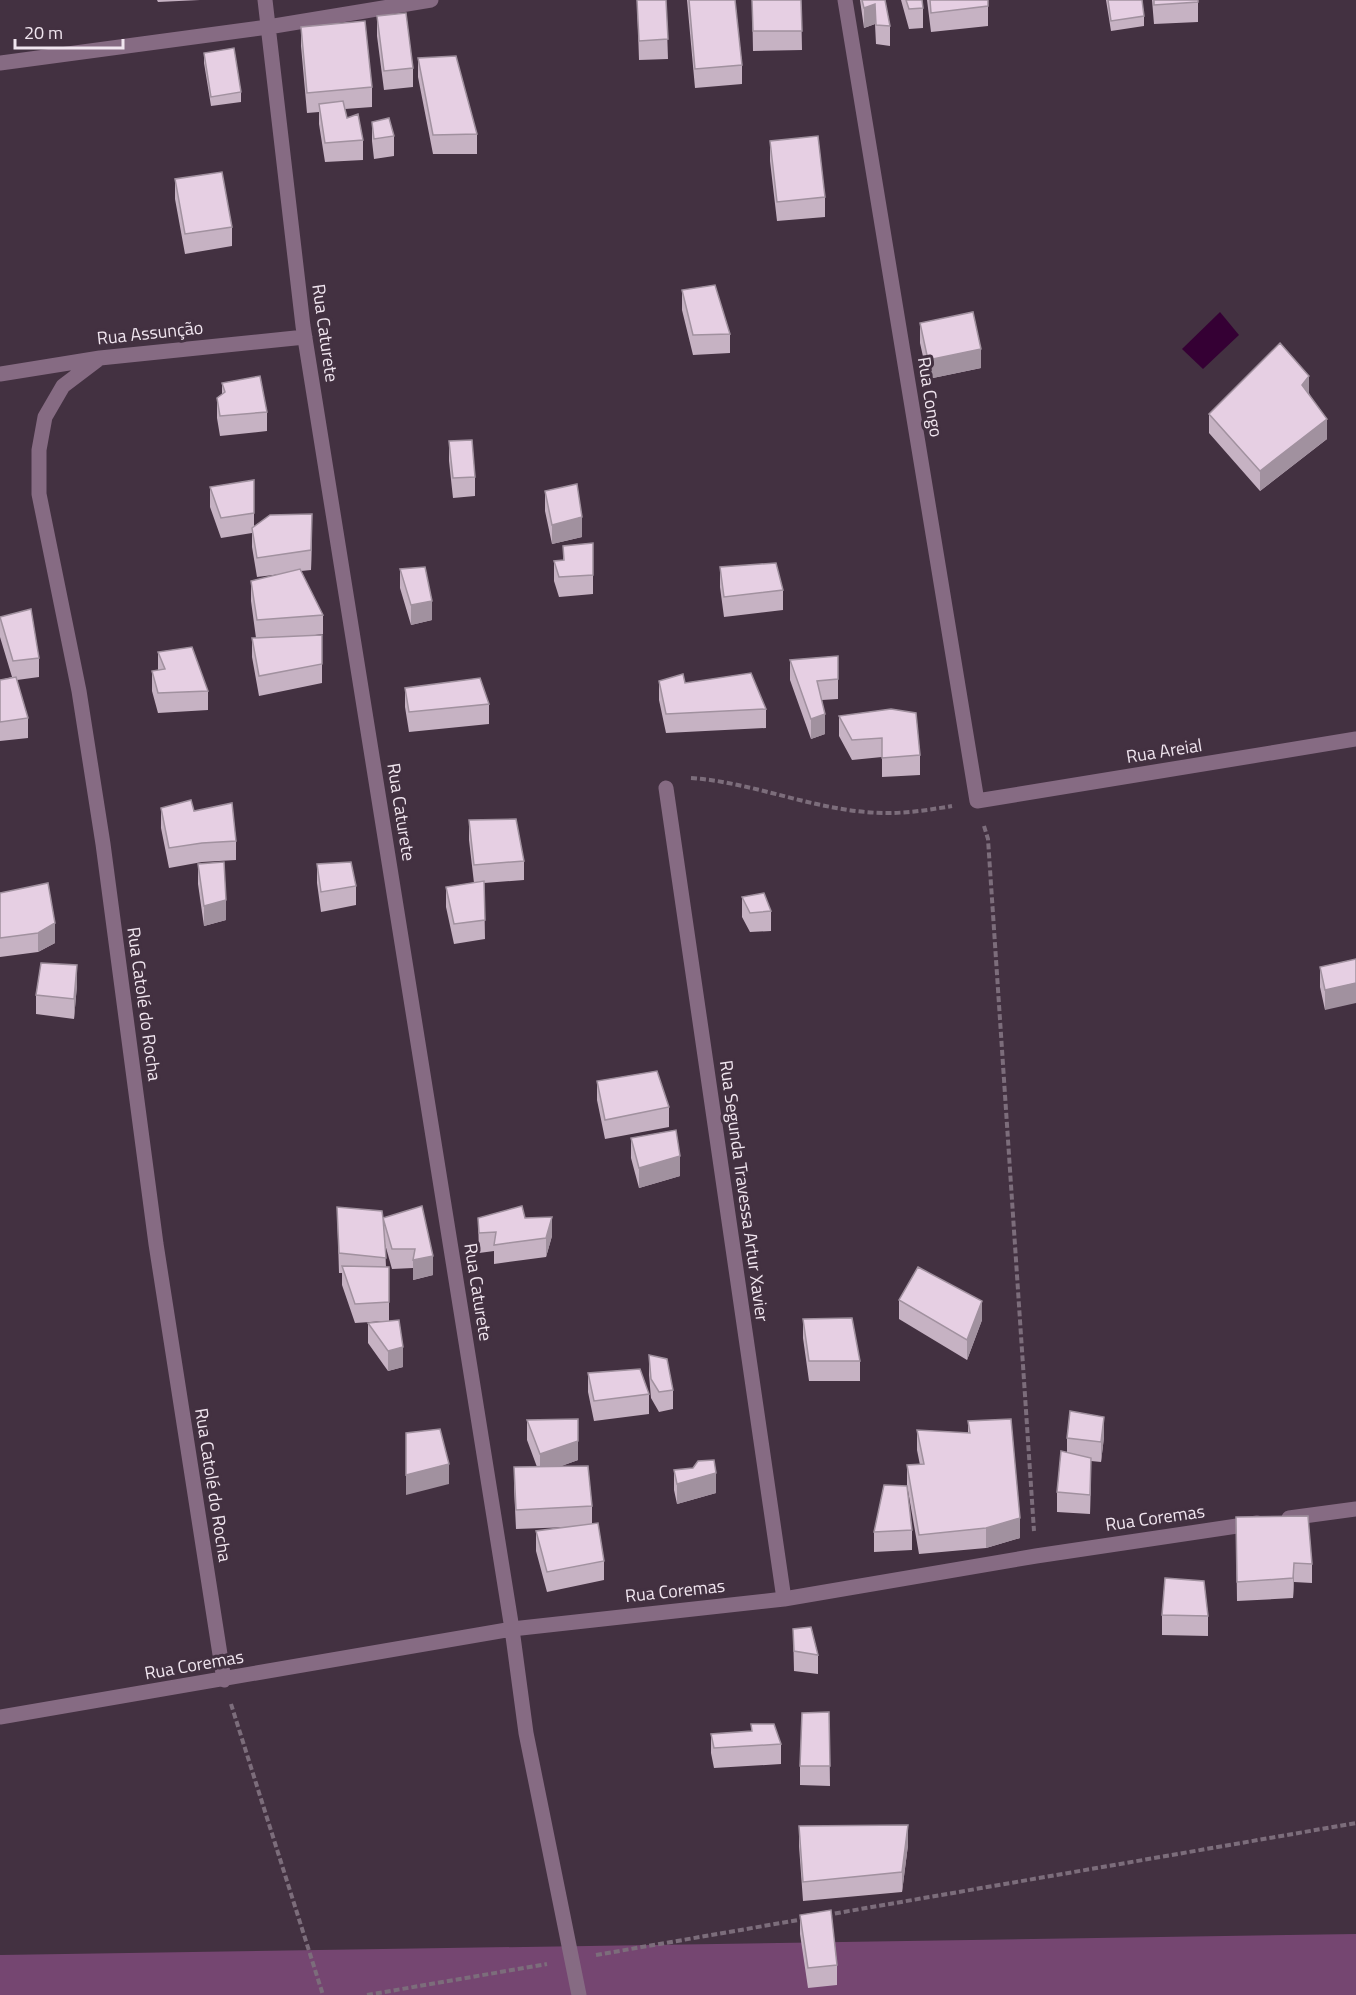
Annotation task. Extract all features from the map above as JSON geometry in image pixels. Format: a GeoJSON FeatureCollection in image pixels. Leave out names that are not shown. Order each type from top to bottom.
{"type":"FeatureCollection","features":[{"type":"Feature","properties":{"kind":"street","name":"Rua Caturete"},"geometry":{"type":"LineString","coordinates":[[265,0],[305,337],[512,1629],[526,1733],[579,1995]]}},
{"type":"Feature","properties":{"kind":"street"},"geometry":{"type":"LineString","coordinates":[[0,63],[268,27],[431,0]]}},
{"type":"Feature","properties":{"kind":"street","name":"Rua Congo"},"geometry":{"type":"LineString","coordinates":[[845,0],[977,801]]}},
{"type":"Feature","properties":{"kind":"street","name":"Rua Assunção"},"geometry":{"type":"LineString","coordinates":[[0,374],[100,358],[305,337]]}},
{"type":"Feature","properties":{"kind":"street","name":"Rua Catolé do Rocha"},"geometry":{"type":"LineString","coordinates":[[100,358],[63,386],[45,417],[39,450],[39,494],[83,715],[105,855],[156,1244],[224,1680]]}},
{"type":"Feature","properties":{"kind":"street","name":"Rua Areial"},"geometry":{"type":"LineString","coordinates":[[977,801],[1356,739]]}},
{"type":"Feature","properties":{"kind":"street","name":"Rua Segunda Travessa Artur Xavier"},"geometry":{"type":"LineString","coordinates":[[666,788],[784,1599]]}},
{"type":"Feature","properties":{"kind":"street","name":"Rua Coremas"},"geometry":{"type":"LineString","coordinates":[[0,1717],[512,1629],[784,1599],[1036,1556],[1356,1509]]}},
{"type":"Feature","properties":{"kind":"path"},"geometry":{"type":"LineString","coordinates":[[666,788],[678,777],[717,780],[799,800],[865,812],[912,813],[977,801],[988,838],[1036,1556]]}},
{"type":"Feature","properties":{"kind":"path"},"geometry":{"type":"LineString","coordinates":[[224,1680],[323,1995]]}},
{"type":"Feature","properties":{"kind":"path"},"geometry":{"type":"LineString","coordinates":[[818,1917],[1356,1822]]}},
{"type":"Feature","properties":{"kind":"path"},"geometry":{"type":"LineString","coordinates":[[367,1995],[806,1919]]}},
{"type":"Feature","properties":{"kind":"shaded area"},"geometry":{"type":"Polygon","coordinates":[[[1220,312],[1239,335],[1203,369],[1182,349],[1220,312]]]}},
{"type":"Feature","properties":{"kind":"shaded area"},"geometry":{"type":"Polygon","coordinates":[[[1356,1934],[1356,1995],[0,1995],[0,1955],[1356,1934]]]}},
{"type":"Feature","properties":{"kind":"building"},"geometry":{"type":"Polygon","coordinates":[[[637,0],[666,0],[668,39],[639,41],[637,0]]]}},
{"type":"Feature","properties":{"kind":"building"},"geometry":{"type":"Polygon","coordinates":[[[689,0],[735,0],[742,65],[695,69],[689,0]]]}},
{"type":"Feature","properties":{"kind":"building"},"geometry":{"type":"Polygon","coordinates":[[[752,0],[801,0],[802,31],[753,31],[752,0]]]}},
{"type":"Feature","properties":{"kind":"building"},"geometry":{"type":"Polygon","coordinates":[[[862,0],[885,0],[890,26],[876,25],[875,4],[864,8],[862,0]]]}},
{"type":"Feature","properties":{"kind":"building"},"geometry":{"type":"Polygon","coordinates":[[[906,0],[922,0],[923,8],[909,9],[906,0]]]}},
{"type":"Feature","properties":{"kind":"building"},"geometry":{"type":"Polygon","coordinates":[[[930,0],[988,0],[988,6],[931,13],[930,0]]]}},
{"type":"Feature","properties":{"kind":"building"},"geometry":{"type":"Polygon","coordinates":[[[1108,0],[1142,0],[1144,16],[1111,21],[1108,0]]]}},
{"type":"Feature","properties":{"kind":"building"},"geometry":{"type":"Polygon","coordinates":[[[1154,0],[1198,0],[1198,2],[1154,5],[1154,0]]]}},
{"type":"Feature","properties":{"kind":"building"},"geometry":{"type":"Polygon","coordinates":[[[406,13],[413,68],[384,71],[377,16],[406,13]]]}},
{"type":"Feature","properties":{"kind":"building"},"geometry":{"type":"Polygon","coordinates":[[[365,21],[372,87],[307,93],[301,27],[365,21]]]}},
{"type":"Feature","properties":{"kind":"building"},"geometry":{"type":"Polygon","coordinates":[[[234,48],[241,92],[211,97],[204,53],[234,48]]]}},
{"type":"Feature","properties":{"kind":"building"},"geometry":{"type":"Polygon","coordinates":[[[456,56],[477,134],[433,135],[418,58],[456,56]]]}},
{"type":"Feature","properties":{"kind":"building"},"geometry":{"type":"Polygon","coordinates":[[[343,101],[347,118],[358,114],[363,140],[325,143],[319,104],[343,101]]]}},
{"type":"Feature","properties":{"kind":"building"},"geometry":{"type":"Polygon","coordinates":[[[389,118],[394,136],[374,139],[372,122],[389,118]]]}},
{"type":"Feature","properties":{"kind":"building"},"geometry":{"type":"Polygon","coordinates":[[[818,136],[825,197],[777,202],[770,141],[818,136]]]}},
{"type":"Feature","properties":{"kind":"building"},"geometry":{"type":"Polygon","coordinates":[[[222,172],[232,227],[185,234],[175,179],[222,172]]]}},
{"type":"Feature","properties":{"kind":"building"},"geometry":{"type":"Polygon","coordinates":[[[715,285],[730,334],[693,335],[682,290],[715,285]]]}},
{"type":"Feature","properties":{"kind":"building"},"geometry":{"type":"Polygon","coordinates":[[[973,312],[981,349],[928,360],[920,323],[973,312]]]}},
{"type":"Feature","properties":{"kind":"building"},"geometry":{"type":"Polygon","coordinates":[[[1280,343],[1309,376],[1302,385],[1327,419],[1260,471],[1209,414],[1280,343]]]}},
{"type":"Feature","properties":{"kind":"building"},"geometry":{"type":"Polygon","coordinates":[[[260,376],[267,412],[220,416],[217,398],[225,392],[222,383],[260,376]]]}},
{"type":"Feature","properties":{"kind":"building"},"geometry":{"type":"Polygon","coordinates":[[[472,440],[475,477],[453,478],[449,441],[472,440]]]}},
{"type":"Feature","properties":{"kind":"building"},"geometry":{"type":"Polygon","coordinates":[[[254,480],[254,513],[221,518],[210,487],[254,480]]]}},
{"type":"Feature","properties":{"kind":"building"},"geometry":{"type":"Polygon","coordinates":[[[577,484],[582,517],[552,525],[545,491],[577,484]]]}},
{"type":"Feature","properties":{"kind":"building"},"geometry":{"type":"Polygon","coordinates":[[[312,514],[311,550],[257,558],[252,528],[270,515],[312,514]]]}},
{"type":"Feature","properties":{"kind":"building"},"geometry":{"type":"Polygon","coordinates":[[[593,543],[593,575],[559,577],[554,561],[564,560],[563,546],[593,543]]]}},
{"type":"Feature","properties":{"kind":"building"},"geometry":{"type":"Polygon","coordinates":[[[776,563],[783,590],[724,597],[720,567],[776,563]]]}},
{"type":"Feature","properties":{"kind":"building"},"geometry":{"type":"Polygon","coordinates":[[[425,567],[432,601],[411,605],[400,569],[425,567]]]}},
{"type":"Feature","properties":{"kind":"building"},"geometry":{"type":"Polygon","coordinates":[[[300,569],[323,615],[257,620],[251,581],[300,569]]]}},
{"type":"Feature","properties":{"kind":"building"},"geometry":{"type":"Polygon","coordinates":[[[31,609],[39,658],[13,661],[0,617],[31,609]]]}},
{"type":"Feature","properties":{"kind":"building"},"geometry":{"type":"Polygon","coordinates":[[[322,635],[322,664],[259,676],[252,638],[322,635]]]}},
{"type":"Feature","properties":{"kind":"building"},"geometry":{"type":"Polygon","coordinates":[[[192,647],[208,691],[158,693],[152,671],[165,669],[158,652],[192,647]]]}},
{"type":"Feature","properties":{"kind":"building"},"geometry":{"type":"Polygon","coordinates":[[[838,656],[838,679],[817,681],[825,714],[811,719],[790,660],[838,656]]]}},
{"type":"Feature","properties":{"kind":"building"},"geometry":{"type":"Polygon","coordinates":[[[751,673],[766,709],[666,714],[659,681],[683,674],[685,683],[751,673]]]}},
{"type":"Feature","properties":{"kind":"building"},"geometry":{"type":"Polygon","coordinates":[[[16,677],[28,718],[0,722],[0,680],[16,677]]]}},
{"type":"Feature","properties":{"kind":"building"},"geometry":{"type":"Polygon","coordinates":[[[480,678],[489,704],[409,712],[405,688],[480,678]]]}},
{"type":"Feature","properties":{"kind":"building"},"geometry":{"type":"Polygon","coordinates":[[[891,709],[916,713],[920,755],[882,758],[882,738],[852,740],[839,716],[891,709]]]}},
{"type":"Feature","properties":{"kind":"building"},"geometry":{"type":"Polygon","coordinates":[[[191,800],[194,811],[232,803],[236,841],[169,848],[161,808],[191,800]]]}},
{"type":"Feature","properties":{"kind":"building"},"geometry":{"type":"Polygon","coordinates":[[[516,819],[524,861],[474,865],[469,820],[516,819]]]}},
{"type":"Feature","properties":{"kind":"building"},"geometry":{"type":"Polygon","coordinates":[[[224,862],[226,900],[204,906],[198,864],[224,862]]]}},
{"type":"Feature","properties":{"kind":"building"},"geometry":{"type":"Polygon","coordinates":[[[351,862],[356,886],[321,892],[317,864],[351,862]]]}},
{"type":"Feature","properties":{"kind":"building"},"geometry":{"type":"Polygon","coordinates":[[[484,881],[485,920],[454,924],[446,887],[484,881]]]}},
{"type":"Feature","properties":{"kind":"building"},"geometry":{"type":"Polygon","coordinates":[[[48,883],[55,923],[38,933],[0,938],[0,893],[48,883]]]}},
{"type":"Feature","properties":{"kind":"building"},"geometry":{"type":"Polygon","coordinates":[[[764,893],[771,911],[750,913],[742,897],[764,893]]]}},
{"type":"Feature","properties":{"kind":"building"},"geometry":{"type":"Polygon","coordinates":[[[1356,959],[1356,983],[1325,990],[1320,967],[1356,959]]]}},
{"type":"Feature","properties":{"kind":"building"},"geometry":{"type":"Polygon","coordinates":[[[41,963],[77,965],[74,999],[36,995],[41,963]]]}},
{"type":"Feature","properties":{"kind":"building"},"geometry":{"type":"Polygon","coordinates":[[[657,1071],[669,1107],[605,1120],[597,1081],[657,1071]]]}},
{"type":"Feature","properties":{"kind":"building"},"geometry":{"type":"Polygon","coordinates":[[[676,1130],[680,1156],[639,1168],[631,1138],[676,1130]]]}},
{"type":"Feature","properties":{"kind":"building"},"geometry":{"type":"Polygon","coordinates":[[[422,1206],[433,1256],[413,1260],[415,1249],[392,1249],[383,1218],[422,1206]]]}},
{"type":"Feature","properties":{"kind":"building"},"geometry":{"type":"Polygon","coordinates":[[[522,1206],[525,1218],[552,1217],[546,1238],[494,1245],[496,1232],[479,1233],[478,1218],[522,1206]]]}},
{"type":"Feature","properties":{"kind":"building"},"geometry":{"type":"Polygon","coordinates":[[[337,1207],[382,1211],[386,1258],[339,1253],[337,1207]]]}},
{"type":"Feature","properties":{"kind":"building"},"geometry":{"type":"Polygon","coordinates":[[[342,1266],[389,1267],[389,1302],[355,1304],[342,1266]]]}},
{"type":"Feature","properties":{"kind":"building"},"geometry":{"type":"Polygon","coordinates":[[[918,1267],[982,1301],[967,1340],[899,1300],[918,1267]]]}},
{"type":"Feature","properties":{"kind":"building"},"geometry":{"type":"Polygon","coordinates":[[[852,1318],[860,1361],[809,1361],[803,1319],[852,1318]]]}},
{"type":"Feature","properties":{"kind":"building"},"geometry":{"type":"Polygon","coordinates":[[[399,1320],[403,1347],[388,1351],[368,1323],[399,1320]]]}},
{"type":"Feature","properties":{"kind":"building"},"geometry":{"type":"Polygon","coordinates":[[[649,1355],[667,1359],[673,1390],[659,1392],[651,1379],[649,1355]]]}},
{"type":"Feature","properties":{"kind":"building"},"geometry":{"type":"Polygon","coordinates":[[[640,1369],[649,1394],[594,1401],[588,1373],[640,1369]]]}},
{"type":"Feature","properties":{"kind":"building"},"geometry":{"type":"Polygon","coordinates":[[[1070,1411],[1104,1417],[1101,1442],[1067,1438],[1070,1411]]]}},
{"type":"Feature","properties":{"kind":"building"},"geometry":{"type":"Polygon","coordinates":[[[578,1419],[578,1441],[540,1454],[527,1420],[578,1419]]]}},
{"type":"Feature","properties":{"kind":"building"},"geometry":{"type":"Polygon","coordinates":[[[1011,1419],[1020,1518],[986,1528],[919,1535],[907,1465],[924,1464],[917,1430],[970,1433],[968,1421],[1011,1419]]]}},
{"type":"Feature","properties":{"kind":"building"},"geometry":{"type":"Polygon","coordinates":[[[440,1429],[449,1464],[406,1475],[406,1433],[440,1429]]]}},
{"type":"Feature","properties":{"kind":"building"},"geometry":{"type":"Polygon","coordinates":[[[1061,1451],[1091,1458],[1090,1495],[1057,1492],[1061,1451]]]}},
{"type":"Feature","properties":{"kind":"building"},"geometry":{"type":"Polygon","coordinates":[[[714,1460],[716,1473],[677,1484],[674,1470],[693,1468],[698,1461],[714,1460]]]}},
{"type":"Feature","properties":{"kind":"building"},"geometry":{"type":"Polygon","coordinates":[[[588,1466],[592,1506],[516,1510],[514,1467],[588,1466]]]}},
{"type":"Feature","properties":{"kind":"building"},"geometry":{"type":"Polygon","coordinates":[[[884,1485],[907,1486],[912,1530],[874,1532],[884,1485]]]}},
{"type":"Feature","properties":{"kind":"building"},"geometry":{"type":"Polygon","coordinates":[[[1308,1516],[1312,1564],[1294,1563],[1293,1578],[1237,1582],[1236,1517],[1308,1516]]]}},
{"type":"Feature","properties":{"kind":"building"},"geometry":{"type":"Polygon","coordinates":[[[598,1523],[604,1561],[547,1572],[536,1531],[598,1523]]]}},
{"type":"Feature","properties":{"kind":"building"},"geometry":{"type":"Polygon","coordinates":[[[1165,1578],[1204,1581],[1208,1616],[1162,1615],[1165,1578]]]}},
{"type":"Feature","properties":{"kind":"building"},"geometry":{"type":"Polygon","coordinates":[[[811,1627],[818,1655],[794,1651],[793,1629],[811,1627]]]}},
{"type":"Feature","properties":{"kind":"building"},"geometry":{"type":"Polygon","coordinates":[[[829,1712],[830,1766],[800,1766],[802,1713],[829,1712]]]}},
{"type":"Feature","properties":{"kind":"building"},"geometry":{"type":"Polygon","coordinates":[[[751,1724],[774,1724],[781,1744],[714,1748],[711,1734],[752,1731],[751,1724]]]}},
{"type":"Feature","properties":{"kind":"building"},"geometry":{"type":"Polygon","coordinates":[[[908,1825],[902,1872],[803,1882],[799,1826],[908,1825]]]}},
{"type":"Feature","properties":{"kind":"building"},"geometry":{"type":"Polygon","coordinates":[[[831,1910],[837,1965],[808,1968],[800,1915],[831,1910]]]}}]}
